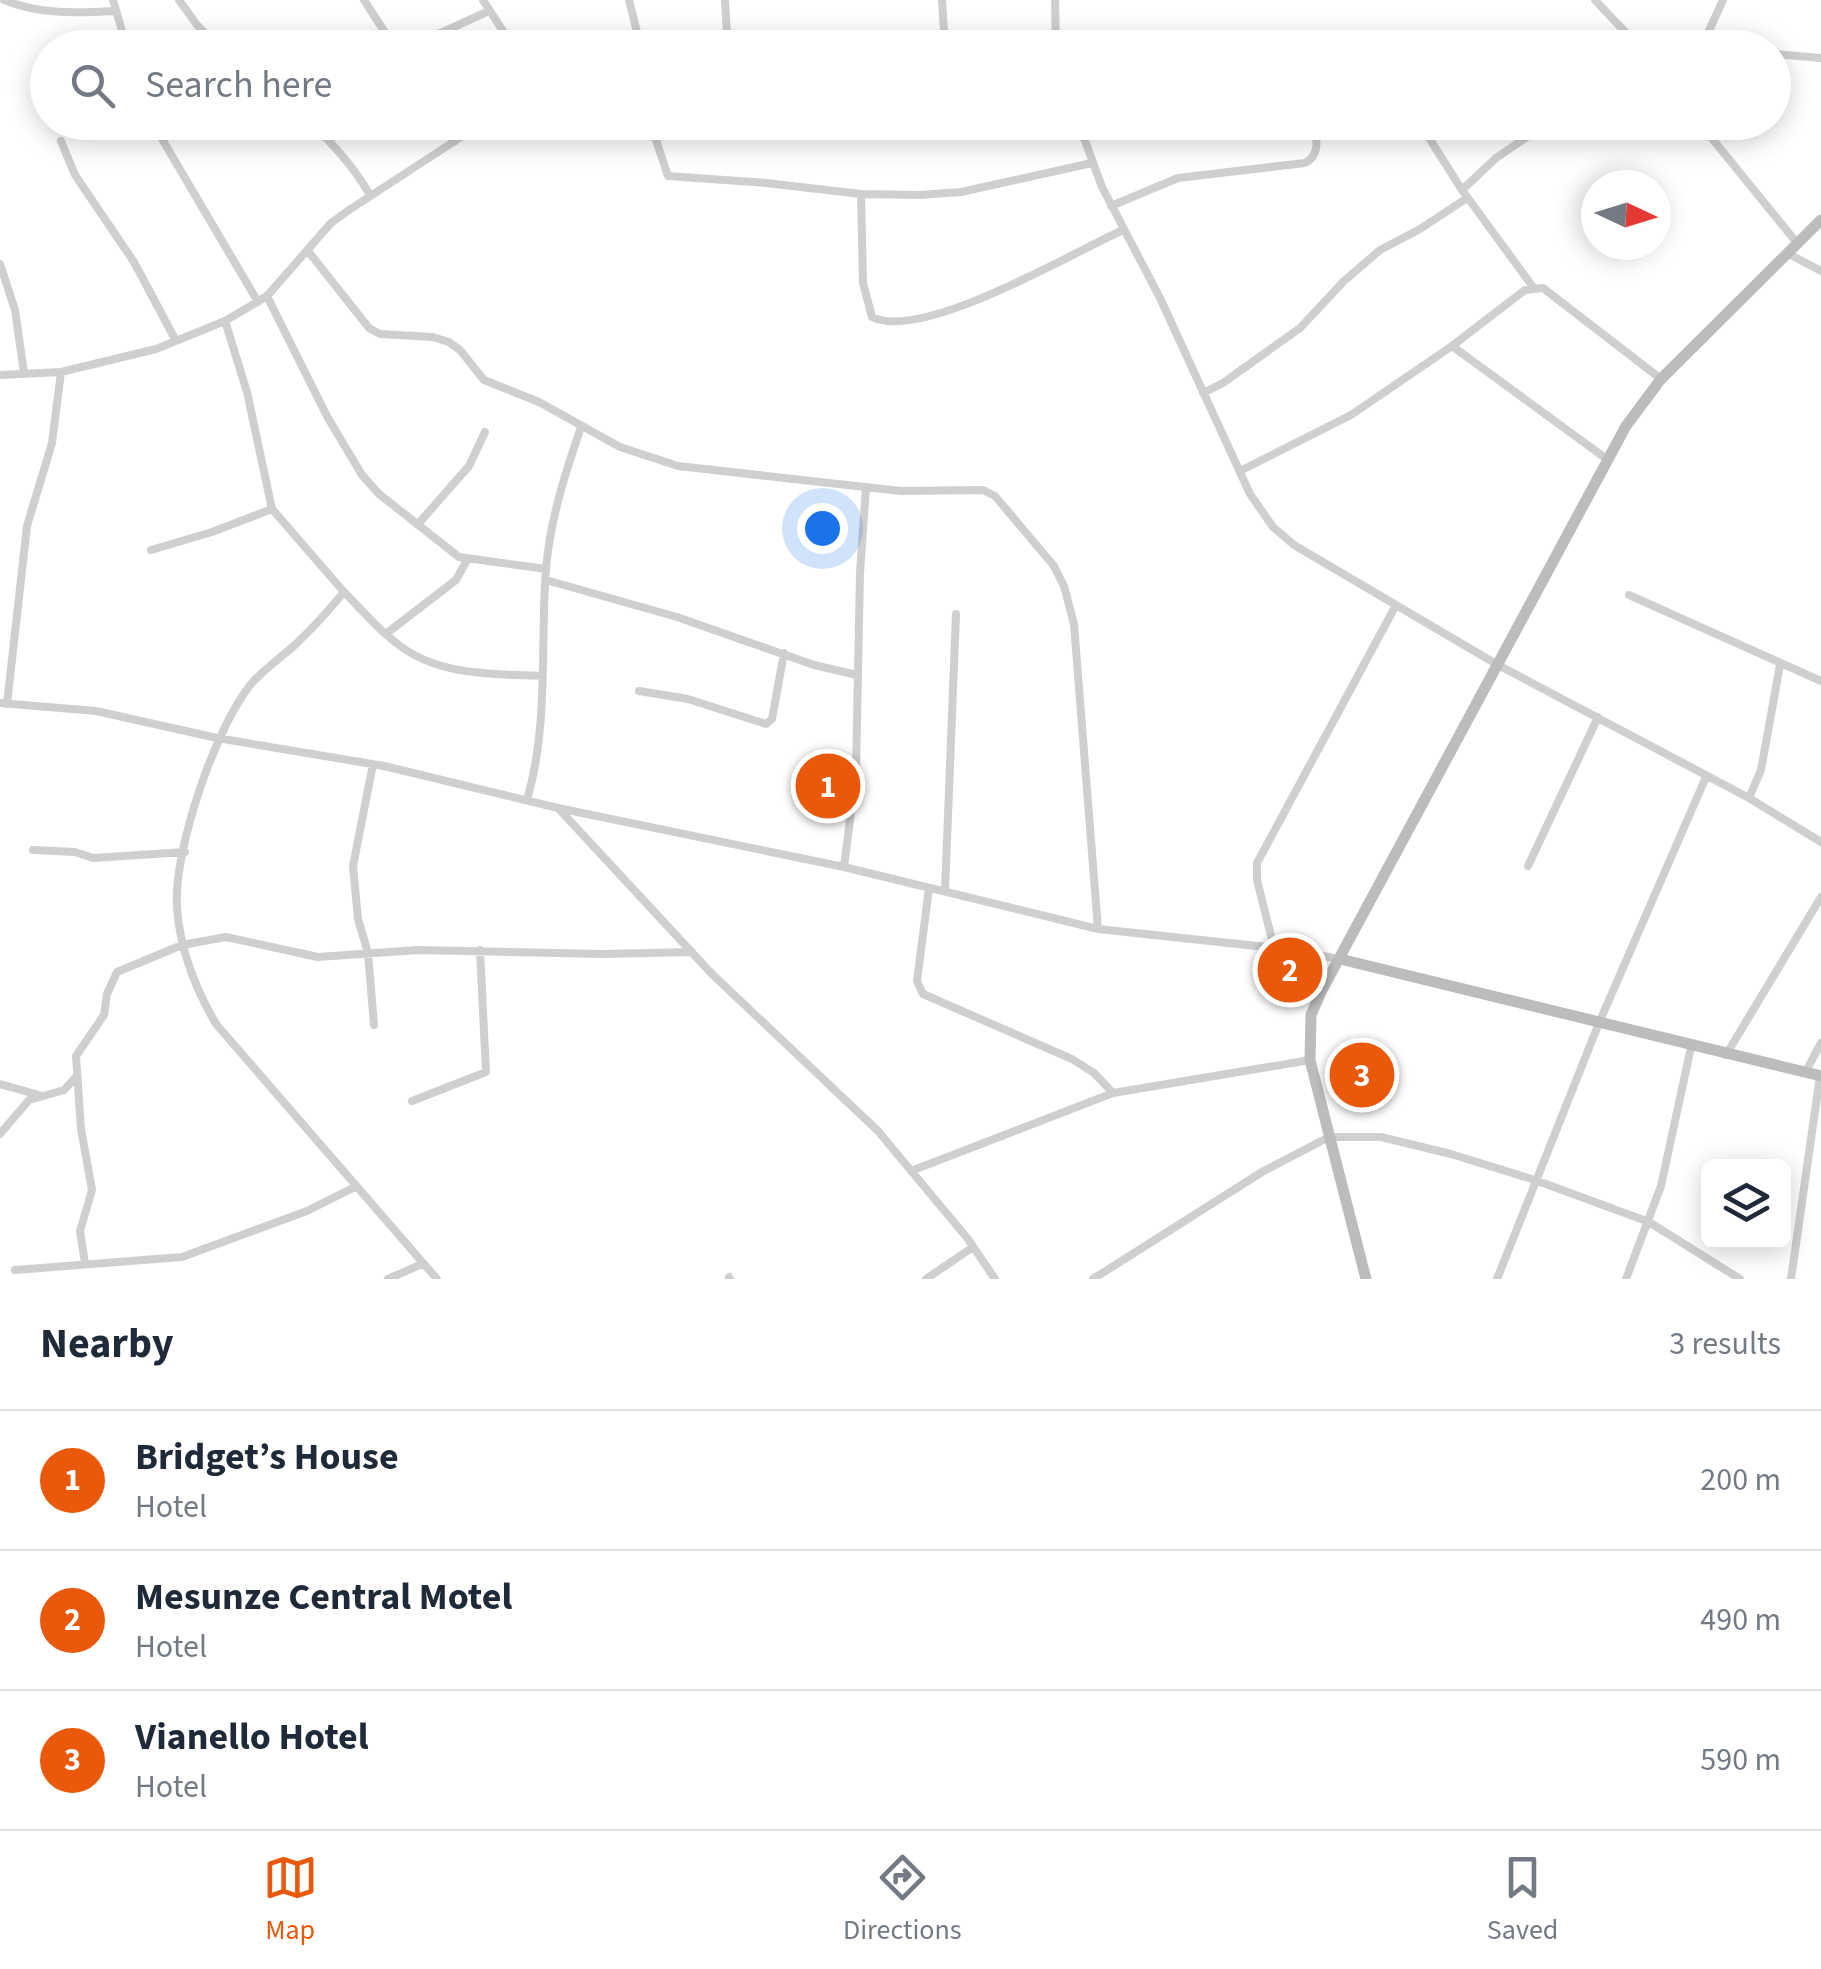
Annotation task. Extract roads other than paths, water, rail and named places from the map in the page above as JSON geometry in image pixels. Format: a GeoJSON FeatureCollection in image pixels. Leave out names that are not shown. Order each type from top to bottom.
{"type":"FeatureCollection","features":[{"type":"Feature","properties":{"kind":"street"},"geometry":{"type":"LineString","coordinates":[[4,0],[29,10],[68,14],[116,12]]}},
{"type":"Feature","properties":{"kind":"street"},"geometry":{"type":"LineString","coordinates":[[113,0],[122,30]]}},
{"type":"Feature","properties":{"kind":"street"},"geometry":{"type":"LineString","coordinates":[[179,0],[201,30]]}},
{"type":"Feature","properties":{"kind":"street"},"geometry":{"type":"LineString","coordinates":[[364,0],[383,30]]}},
{"type":"Feature","properties":{"kind":"street"},"geometry":{"type":"LineString","coordinates":[[484,0],[502,30]]}},
{"type":"Feature","properties":{"kind":"street"},"geometry":{"type":"LineString","coordinates":[[630,0],[638,30]]}},
{"type":"Feature","properties":{"kind":"street"},"geometry":{"type":"LineString","coordinates":[[725,0],[727,30]]}},
{"type":"Feature","properties":{"kind":"street"},"geometry":{"type":"LineString","coordinates":[[942,0],[944,30]]}},
{"type":"Feature","properties":{"kind":"street"},"geometry":{"type":"LineString","coordinates":[[1055,0],[1056,30]]}},
{"type":"Feature","properties":{"kind":"street"},"geometry":{"type":"LineString","coordinates":[[1596,0],[1623,30]]}},
{"type":"Feature","properties":{"kind":"street"},"geometry":{"type":"LineString","coordinates":[[1709,30],[1723,0]]}},
{"type":"Feature","properties":{"kind":"street"},"geometry":{"type":"LineString","coordinates":[[447,30],[490,11]]}},
{"type":"Feature","properties":{"kind":"street"},"geometry":{"type":"LineString","coordinates":[[1791,55],[1821,58]]}},
{"type":"Feature","properties":{"kind":"street"},"geometry":{"type":"LineString","coordinates":[[163,140],[258,302]]}},
{"type":"Feature","properties":{"kind":"street"},"geometry":{"type":"LineString","coordinates":[[330,140],[356,171],[370,196]]}},
{"type":"Feature","properties":{"kind":"street"},"geometry":{"type":"LineString","coordinates":[[0,376],[61,372],[176,342],[225,321],[267,296],[331,223],[457,140]]}},
{"type":"Feature","properties":{"kind":"street"},"geometry":{"type":"LineString","coordinates":[[656,140],[668,176],[766,182],[861,194],[961,192],[1092,163]]}},
{"type":"Feature","properties":{"kind":"street"},"geometry":{"type":"LineString","coordinates":[[1084,140],[1111,206],[1160,298],[1260,510],[1294,546],[1498,665],[1749,798],[1821,842]]}},
{"type":"Feature","properties":{"kind":"street"},"geometry":{"type":"LineString","coordinates":[[1111,206],[1178,178],[1305,163],[1314,158],[1316,140]]}},
{"type":"Feature","properties":{"kind":"street"},"geometry":{"type":"LineString","coordinates":[[1430,140],[1464,194],[1534,287]]}},
{"type":"Feature","properties":{"kind":"street"},"geometry":{"type":"LineString","coordinates":[[1203,393],[1300,328],[1380,250],[1420,230],[1520,140]]}},
{"type":"Feature","properties":{"kind":"street"},"geometry":{"type":"LineString","coordinates":[[1713,140],[1792,248],[1821,271]]}},
{"type":"Feature","properties":{"kind":"street"},"geometry":{"type":"LineString","coordinates":[[61,141],[75,174],[134,262],[176,342]]}},
{"type":"Feature","properties":{"kind":"street"},"geometry":{"type":"LineString","coordinates":[[861,194],[866,304],[872,317],[883,322],[912,321],[990,294],[1123,230]]}},
{"type":"Feature","properties":{"kind":"street"},"geometry":{"type":"LineString","coordinates":[[1366,1279],[1310,1060],[1312,1015],[1626,426],[1661,380],[1821,220]]}},
{"type":"Feature","properties":{"kind":"street"},"geometry":{"type":"LineString","coordinates":[[308,251],[369,328],[380,334],[449,342],[484,380],[539,402],[620,446],[678,466],[866,487],[990,492],[1054,566],[1074,624],[1098,929]]}},
{"type":"Feature","properties":{"kind":"street"},"geometry":{"type":"LineString","coordinates":[[0,264],[15,310],[24,374]]}},
{"type":"Feature","properties":{"kind":"street"},"geometry":{"type":"LineString","coordinates":[[1240,471],[1351,415],[1534,287],[1544,288],[1661,380]]}},
{"type":"Feature","properties":{"kind":"street"},"geometry":{"type":"LineString","coordinates":[[267,296],[301,367],[362,475],[379,494],[446,548],[468,560],[546,574],[814,665],[857,675]]}},
{"type":"Feature","properties":{"kind":"street"},"geometry":{"type":"LineString","coordinates":[[225,321],[247,392],[272,509],[344,592],[406,650],[433,663],[487,674],[542,676]]}},
{"type":"Feature","properties":{"kind":"street"},"geometry":{"type":"LineString","coordinates":[[1452,346],[1608,460]]}},
{"type":"Feature","properties":{"kind":"street"},"geometry":{"type":"LineString","coordinates":[[61,372],[52,443],[27,526],[4,703],[96,711],[217,738],[373,764],[558,808],[844,867],[1098,929],[1340,959],[1820,1076],[1791,1279]]}},
{"type":"Feature","properties":{"kind":"street"},"geometry":{"type":"LineString","coordinates":[[527,800],[539,760],[546,574],[559,494],[581,427]]}},
{"type":"Feature","properties":{"kind":"street"},"geometry":{"type":"LineString","coordinates":[[418,523],[469,466],[485,432]]}},
{"type":"Feature","properties":{"kind":"street"},"geometry":{"type":"LineString","coordinates":[[844,867],[856,772],[866,487]]}},
{"type":"Feature","properties":{"kind":"street"},"geometry":{"type":"LineString","coordinates":[[151,550],[272,509]]}},
{"type":"Feature","properties":{"kind":"street"},"geometry":{"type":"LineString","coordinates":[[387,633],[456,580],[468,560]]}},
{"type":"Feature","properties":{"kind":"street"},"geometry":{"type":"LineString","coordinates":[[344,592],[320,620],[252,683],[217,738],[185,852],[177,904],[182,945],[198,992],[216,1024],[437,1279]]}},
{"type":"Feature","properties":{"kind":"street"},"geometry":{"type":"LineString","coordinates":[[1629,595],[1821,681]]}},
{"type":"Feature","properties":{"kind":"street"},"geometry":{"type":"LineString","coordinates":[[1274,948],[1257,880],[1257,863],[1396,606]]}},
{"type":"Feature","properties":{"kind":"street"},"geometry":{"type":"LineString","coordinates":[[945,892],[956,614]]}},
{"type":"Feature","properties":{"kind":"street"},"geometry":{"type":"LineString","coordinates":[[639,691],[688,700],[766,724],[772,719],[784,653]]}},
{"type":"Feature","properties":{"kind":"street"},"geometry":{"type":"LineString","coordinates":[[1749,798],[1761,770],[1780,665]]}},
{"type":"Feature","properties":{"kind":"street"},"geometry":{"type":"LineString","coordinates":[[1528,866],[1598,717]]}},
{"type":"Feature","properties":{"kind":"street"},"geometry":{"type":"LineString","coordinates":[[373,764],[353,866],[358,918],[368,953],[374,1026]]}},
{"type":"Feature","properties":{"kind":"street"},"geometry":{"type":"LineString","coordinates":[[1497,1279],[1599,1023],[1706,776]]}},
{"type":"Feature","properties":{"kind":"street"},"geometry":{"type":"LineString","coordinates":[[558,808],[710,973],[878,1132],[995,1279]]}},
{"type":"Feature","properties":{"kind":"street"},"geometry":{"type":"LineString","coordinates":[[34,850],[75,852],[93,858],[185,852]]}},
{"type":"Feature","properties":{"kind":"street"},"geometry":{"type":"LineString","coordinates":[[930,888],[917,981],[923,994],[1072,1059],[1094,1073],[1113,1093]]}},
{"type":"Feature","properties":{"kind":"street"},"geometry":{"type":"LineString","coordinates":[[1726,1056],[1821,897]]}},
{"type":"Feature","properties":{"kind":"street"},"geometry":{"type":"LineString","coordinates":[[85,1263],[80,1232],[92,1190],[76,1078],[78,1050],[104,1015],[106,994],[117,972],[182,945],[226,937],[318,958],[480,950],[692,952]]}},
{"type":"Feature","properties":{"kind":"street"},"geometry":{"type":"LineString","coordinates":[[412,1101],[486,1072],[480,950]]}},
{"type":"Feature","properties":{"kind":"street"},"geometry":{"type":"LineString","coordinates":[[1805,1073],[1821,1042]]}},
{"type":"Feature","properties":{"kind":"street"},"geometry":{"type":"LineString","coordinates":[[1626,1279],[1661,1186],[1691,1046]]}},
{"type":"Feature","properties":{"kind":"street"},"geometry":{"type":"LineString","coordinates":[[911,1171],[1113,1093],[1310,1060]]}},
{"type":"Feature","properties":{"kind":"street"},"geometry":{"type":"LineString","coordinates":[[0,1134],[21,1108],[40,1095],[64,1090],[76,1078]]}},
{"type":"Feature","properties":{"kind":"street"},"geometry":{"type":"LineString","coordinates":[[0,1084],[40,1095]]}},
{"type":"Feature","properties":{"kind":"street"},"geometry":{"type":"LineString","coordinates":[[1093,1279],[1262,1172],[1328,1137],[1381,1138],[1536,1180],[1649,1222],[1740,1279]]}},
{"type":"Feature","properties":{"kind":"street"},"geometry":{"type":"LineString","coordinates":[[15,1270],[182,1257],[307,1212],[355,1187]]}},
{"type":"Feature","properties":{"kind":"street"},"geometry":{"type":"LineString","coordinates":[[926,1279],[973,1247]]}},
{"type":"Feature","properties":{"kind":"street"},"geometry":{"type":"LineString","coordinates":[[388,1279],[422,1264]]}},
{"type":"Feature","properties":{"kind":"place","name":"Bridget’s House"},"geometry":{"type":"Point","coordinates":[828,786]}},
{"type":"Feature","properties":{"kind":"place","name":"Mesunze Central Motel"},"geometry":{"type":"Point","coordinates":[1290,970]}},
{"type":"Feature","properties":{"kind":"place","name":"Vianello Hotel"},"geometry":{"type":"Point","coordinates":[1362,1075]}}]}
